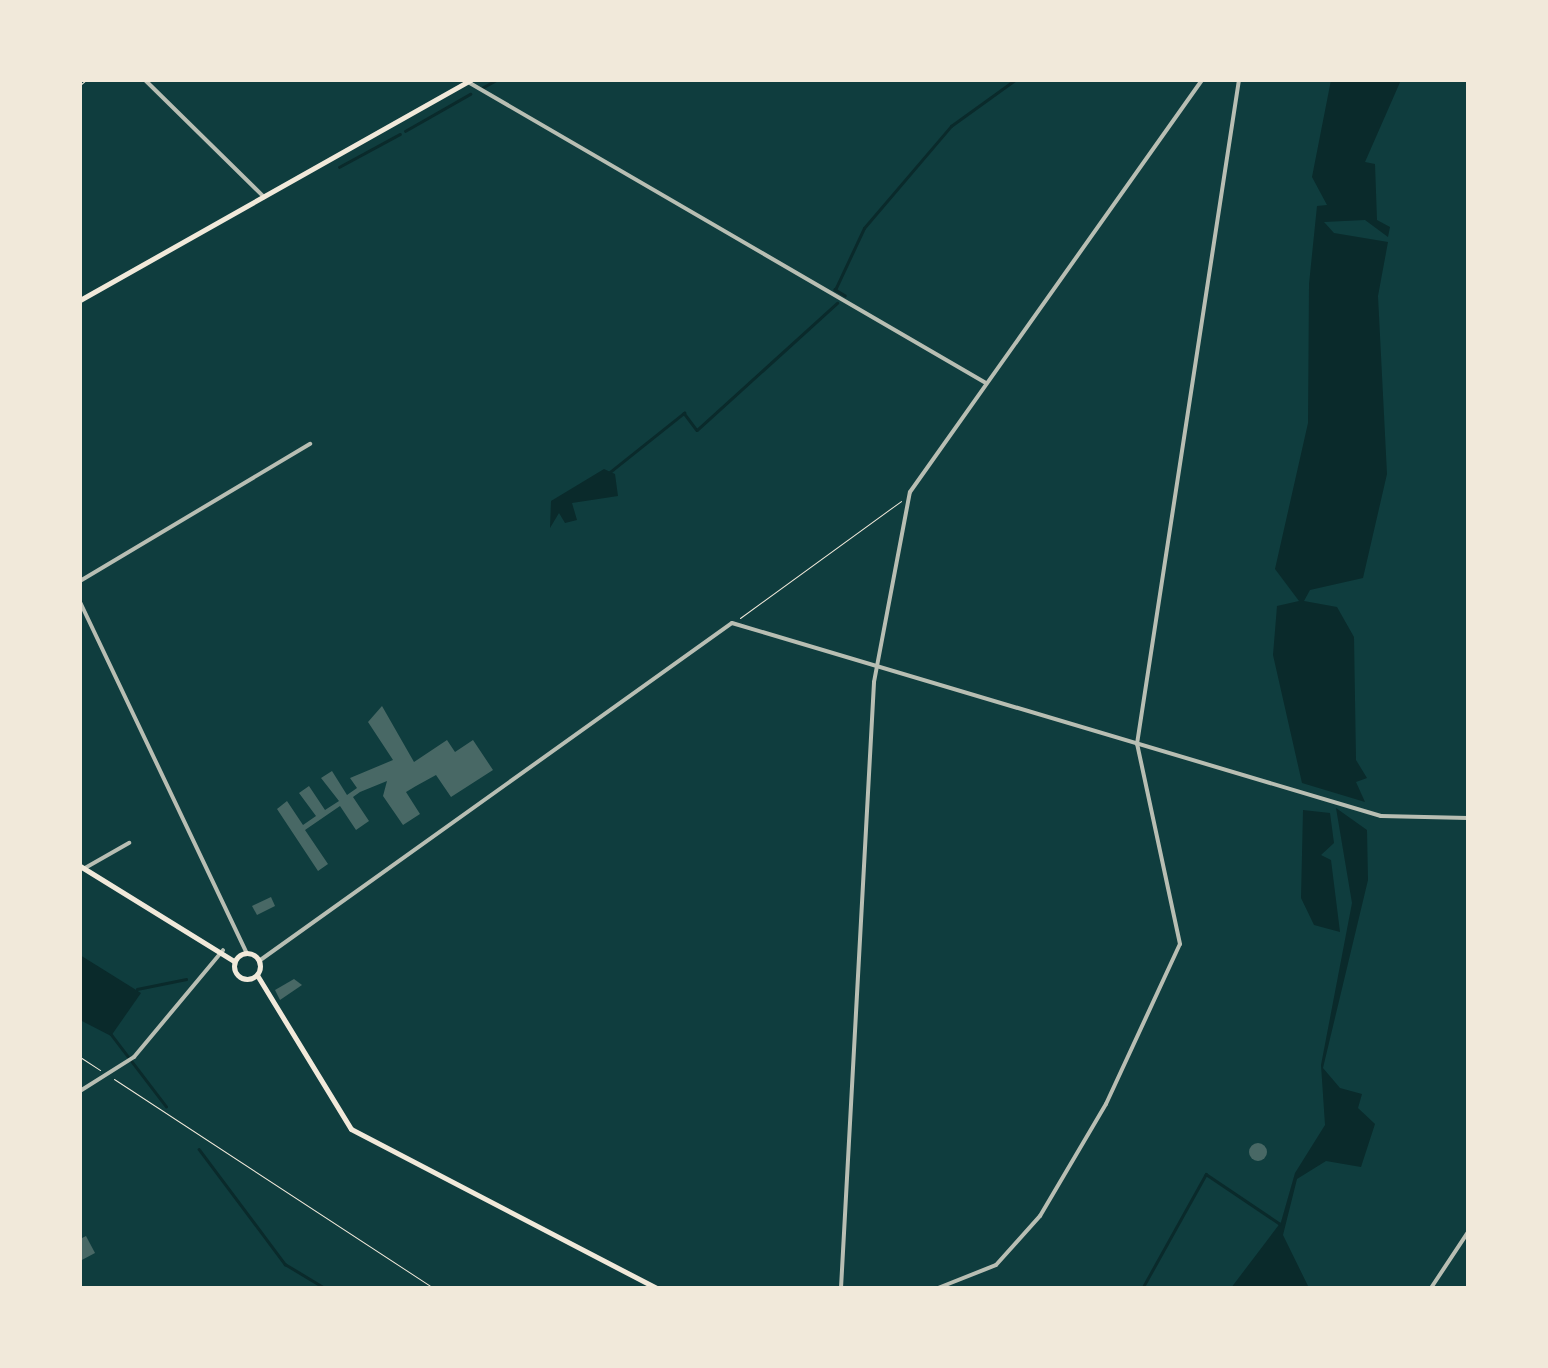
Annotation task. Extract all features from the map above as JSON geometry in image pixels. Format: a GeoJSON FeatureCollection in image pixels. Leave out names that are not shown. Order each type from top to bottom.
{"type":"FeatureCollection","features":[{"type":"Feature","properties":{"kind":"main road"},"geometry":{"type":"LineString","coordinates":[[80,300],[470,81]]}},
{"type":"Feature","properties":{"kind":"main road"},"geometry":{"type":"LineString","coordinates":[[83,867],[223,950],[234,962],[239,977],[257,975]]}},
{"type":"Feature","properties":{"kind":"main road"},"geometry":{"type":"LineString","coordinates":[[234,962],[247,952],[259,961],[257,975],[350,1129],[657,1288]]}},
{"type":"Feature","properties":{"kind":"street"},"geometry":{"type":"LineString","coordinates":[[145,80],[264,197]]}},
{"type":"Feature","properties":{"kind":"street"},"geometry":{"type":"LineString","coordinates":[[841,1288],[876,668],[910,492],[1202,80]]}},
{"type":"Feature","properties":{"kind":"street"},"geometry":{"type":"LineString","coordinates":[[938,1288],[996,1265],[1040,1216],[1114,1089],[1180,944],[1137,744],[1239,80]]}},
{"type":"Feature","properties":{"kind":"street"},"geometry":{"type":"LineString","coordinates":[[470,81],[988,384]]}},
{"type":"Feature","properties":{"kind":"street"},"geometry":{"type":"LineString","coordinates":[[80,581],[310,444]]}},
{"type":"Feature","properties":{"kind":"street"},"geometry":{"type":"LineString","coordinates":[[80,602],[247,952]]}},
{"type":"Feature","properties":{"kind":"street"},"geometry":{"type":"LineString","coordinates":[[259,961],[732,623],[1381,816],[1468,818]]}},
{"type":"Feature","properties":{"kind":"street"},"geometry":{"type":"LineString","coordinates":[[83,867],[129,842]]}},
{"type":"Feature","properties":{"kind":"street"},"geometry":{"type":"LineString","coordinates":[[80,1091],[132,1060],[223,950]]}},
{"type":"Feature","properties":{"kind":"street"},"geometry":{"type":"LineString","coordinates":[[1432,1288],[1468,1232]]}},
{"type":"Feature","properties":{"kind":"path"},"geometry":{"type":"LineString","coordinates":[[80,85],[86,80]]}},
{"type":"Feature","properties":{"kind":"path"},"geometry":{"type":"LineString","coordinates":[[732,623],[910,492]]}},
{"type":"Feature","properties":{"kind":"path"},"geometry":{"type":"LineString","coordinates":[[80,1057],[433,1288]]}},
{"type":"Feature","properties":{"kind":"water"},"geometry":{"type":"Polygon","coordinates":[[[1331,80],[1401,80],[1365,162],[1375,164],[1377,220],[1390,227],[1388,237],[1365,220],[1324,222],[1334,233],[1388,242],[1378,296],[1387,474],[1363,578],[1310,590],[1304,601],[1337,607],[1354,637],[1356,760],[1367,778],[1356,782],[1365,802],[1302,783],[1273,655],[1277,606],[1299,601],[1275,569],[1308,423],[1309,284],[1317,206],[1327,205],[1312,177],[1331,80]]]}},
{"type":"Feature","properties":{"kind":"water"},"geometry":{"type":"Polygon","coordinates":[[[604,469],[615,474],[618,496],[572,503],[577,520],[565,523],[559,513],[550,528],[551,501],[604,469]]]}},
{"type":"Feature","properties":{"kind":"water"},"geometry":{"type":"Polygon","coordinates":[[[1336,808],[1367,830],[1368,880],[1323,1068],[1340,1088],[1362,1094],[1358,1108],[1375,1124],[1361,1167],[1326,1161],[1297,1179],[1283,1235],[1309,1288],[1231,1288],[1281,1222],[1295,1173],[1325,1125],[1321,1065],[1352,903],[1336,808]]]}},
{"type":"Feature","properties":{"kind":"water"},"geometry":{"type":"Polygon","coordinates":[[[1303,810],[1330,813],[1334,843],[1321,855],[1331,860],[1340,932],[1314,925],[1301,898],[1303,810]]]}},
{"type":"Feature","properties":{"kind":"water"},"geometry":{"type":"Polygon","coordinates":[[[80,955],[141,993],[111,1036],[80,1020],[80,955]]]}},
{"type":"Feature","properties":{"kind":"building"},"geometry":{"type":"Polygon","coordinates":[[[382,706],[414,762],[447,740],[455,752],[473,740],[493,770],[451,797],[436,775],[406,792],[420,814],[403,825],[383,796],[387,781],[360,792],[353,797],[369,821],[356,830],[340,806],[305,830],[328,864],[318,871],[277,809],[287,801],[303,825],[316,816],[299,793],[309,786],[325,810],[339,801],[321,778],[332,771],[347,795],[357,788],[350,778],[393,760],[368,722],[382,706]]]}},
{"type":"Feature","properties":{"kind":"building"},"geometry":{"type":"Polygon","coordinates":[[[271,897],[275,906],[257,915],[252,906],[271,897]]]}},
{"type":"Feature","properties":{"kind":"building"},"geometry":{"type":"Polygon","coordinates":[[[294,979],[302,985],[280,1000],[275,990],[294,979]]]}},
{"type":"Feature","properties":{"kind":"building"},"geometry":{"type":"Polygon","coordinates":[[[1258,1143],[1267,1152],[1258,1161],[1249,1152],[1258,1143]]]}},
{"type":"Feature","properties":{"kind":"building"},"geometry":{"type":"Polygon","coordinates":[[[86,1236],[95,1253],[80,1261],[80,1239],[86,1236]]]}},
{"type":"Feature","properties":{"kind":"waterway"},"geometry":{"type":"LineString","coordinates":[[480,89],[496,80]]}},
{"type":"Feature","properties":{"kind":"waterway"},"geometry":{"type":"LineString","coordinates":[[845,296],[835,290],[864,228],[951,126],[1015,80]]}},
{"type":"Feature","properties":{"kind":"waterway"},"geometry":{"type":"LineString","coordinates":[[405,131],[470,94]]}},
{"type":"Feature","properties":{"kind":"waterway"},"geometry":{"type":"LineString","coordinates":[[339,167],[400,134]]}},
{"type":"Feature","properties":{"kind":"waterway"},"geometry":{"type":"LineString","coordinates":[[610,472],[684,413],[697,430],[837,303]]}},
{"type":"Feature","properties":{"kind":"waterway"},"geometry":{"type":"LineString","coordinates":[[137,989],[186,979]]}},
{"type":"Feature","properties":{"kind":"waterway"},"geometry":{"type":"LineString","coordinates":[[111,1034],[166,1106]]}},
{"type":"Feature","properties":{"kind":"waterway"},"geometry":{"type":"LineString","coordinates":[[199,1149],[285,1264],[325,1288]]}},
{"type":"Feature","properties":{"kind":"waterway"},"geometry":{"type":"LineString","coordinates":[[1143,1287],[1206,1174],[1280,1224]]}}]}
